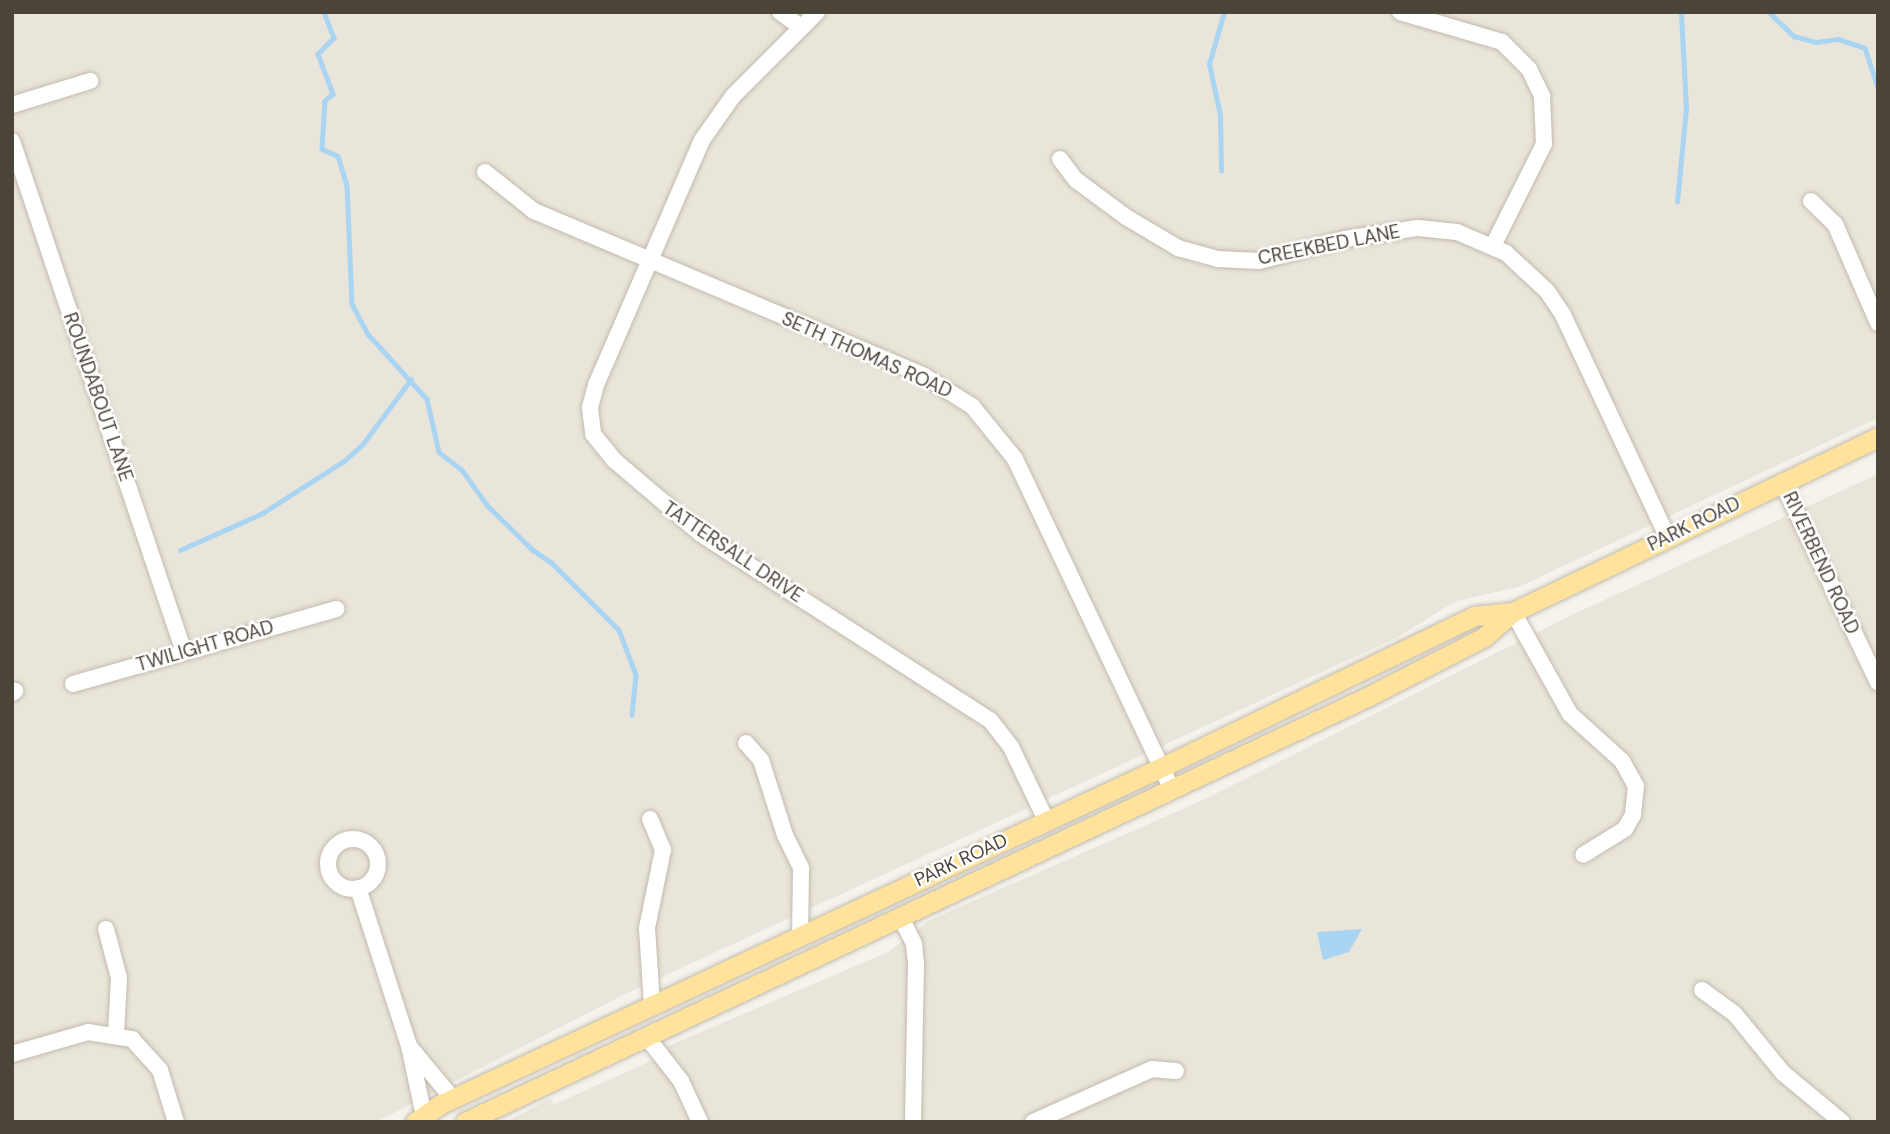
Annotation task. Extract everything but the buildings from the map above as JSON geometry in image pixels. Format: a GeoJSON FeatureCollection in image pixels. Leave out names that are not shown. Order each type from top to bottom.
{"type":"FeatureCollection","features":[{"type":"Feature","properties":{"kind":"main road","name":"PARK ROAD"},"geometry":{"type":"LineString","coordinates":[[465,1122],[1172,789],[1472,643],[1513,612],[1878,437]]}},
{"type":"Feature","properties":{"kind":"main road","name":"PARK ROAD"},"geometry":{"type":"LineString","coordinates":[[419,1119],[453,1099],[1162,768],[1474,616],[1513,612]]}},
{"type":"Feature","properties":{"kind":"street"},"geometry":{"type":"LineString","coordinates":[[780,12],[801,27]]}},
{"type":"Feature","properties":{"kind":"street","name":"TATTERSALL DRIVE"},"geometry":{"type":"LineString","coordinates":[[817,12],[722,109],[690,163],[593,397],[590,421],[600,445],[701,534],[990,720],[1011,747],[1046,820]]}},
{"type":"Feature","properties":{"kind":"street"},"geometry":{"type":"LineString","coordinates":[[1400,12],[1502,42],[1529,69],[1542,96],[1544,144],[1493,246]]}},
{"type":"Feature","properties":{"kind":"street"},"geometry":{"type":"LineString","coordinates":[[12,105],[90,81]]}},
{"type":"Feature","properties":{"kind":"street","name":"ROUNDABOUT LANE"},"geometry":{"type":"LineString","coordinates":[[12,141],[184,653]]}},
{"type":"Feature","properties":{"kind":"street","name":"CREEKBED LANE"},"geometry":{"type":"LineString","coordinates":[[1060,159],[1076,180],[1126,217],[1178,248],[1218,259],[1259,261],[1345,239],[1419,228],[1457,232],[1493,246],[1527,271],[1563,315],[1667,536]]}},
{"type":"Feature","properties":{"kind":"street","name":"SETH THOMAS ROAD"},"geometry":{"type":"LineString","coordinates":[[485,172],[534,211],[924,376],[982,415],[1014,459],[1172,789]]}},
{"type":"Feature","properties":{"kind":"street"},"geometry":{"type":"LineString","coordinates":[[1811,201],[1835,225],[1878,323]]}},
{"type":"Feature","properties":{"kind":"street","name":"RIVERBEND ROAD"},"geometry":{"type":"LineString","coordinates":[[1783,482],[1878,682]]}},
{"type":"Feature","properties":{"kind":"street","name":"TWILIGHT ROAD"},"geometry":{"type":"LineString","coordinates":[[73,684],[337,609]]}},
{"type":"Feature","properties":{"kind":"street"},"geometry":{"type":"LineString","coordinates":[[1513,612],[1570,714],[1622,761],[1636,786],[1633,815],[1625,828],[1584,855]]}},
{"type":"Feature","properties":{"kind":"street"},"geometry":{"type":"LineString","coordinates":[[746,743],[761,760],[785,835],[801,868],[800,936]]}},
{"type":"Feature","properties":{"kind":"street"},"geometry":{"type":"LineString","coordinates":[[650,819],[663,850],[647,928],[652,1005]]}},
{"type":"Feature","properties":{"kind":"street"},"geometry":{"type":"LineString","coordinates":[[358,888],[409,1046],[419,1119]]}},
{"type":"Feature","properties":{"kind":"street"},"geometry":{"type":"LineString","coordinates":[[900,916],[914,944],[916,964],[913,1122]]}},
{"type":"Feature","properties":{"kind":"street"},"geometry":{"type":"LineString","coordinates":[[106,929],[119,978],[116,1033]]}},
{"type":"Feature","properties":{"kind":"street"},"geometry":{"type":"LineString","coordinates":[[1702,990],[1734,1013],[1783,1073],[1842,1122]]}},
{"type":"Feature","properties":{"kind":"street"},"geometry":{"type":"LineString","coordinates":[[12,1054],[88,1032],[116,1033],[150,1054],[164,1079],[176,1122]]}},
{"type":"Feature","properties":{"kind":"street"},"geometry":{"type":"LineString","coordinates":[[646,1036],[681,1081],[700,1122]]}},
{"type":"Feature","properties":{"kind":"street"},"geometry":{"type":"LineString","coordinates":[[409,1046],[453,1099]]}},
{"type":"Feature","properties":{"kind":"street"},"geometry":{"type":"LineString","coordinates":[[1033,1122],[1152,1069],[1176,1071]]}},
{"type":"Feature","properties":{"kind":"shaded area"},"geometry":{"type":"Polygon","coordinates":[[[12,12],[1878,12],[1878,418],[1521,586],[1454,602],[1398,637],[625,994],[376,1122],[12,1122],[12,12]]]}},
{"type":"Feature","properties":{"kind":"shaded area"},"geometry":{"type":"Polygon","coordinates":[[[1878,474],[1878,1122],[506,1122],[551,1098],[553,1105],[666,1054],[663,1048],[888,952],[930,920],[1203,800],[1574,614],[1878,474]]]}},
{"type":"Feature","properties":{"kind":"water"},"geometry":{"type":"Polygon","coordinates":[[[1362,929],[1349,952],[1323,960],[1317,932],[1362,929]]]}},
{"type":"Feature","properties":{"kind":"waterway"},"geometry":{"type":"LineString","coordinates":[[324,12],[334,38],[318,54],[333,94],[325,101],[322,149],[338,156],[347,185],[352,304],[368,334],[427,399],[439,452],[462,470],[488,506],[533,550],[552,563],[619,630],[636,675],[632,715]]}},
{"type":"Feature","properties":{"kind":"waterway"},"geometry":{"type":"LineString","coordinates":[[1221,171],[1220,115],[1209,64],[1224,12]]}},
{"type":"Feature","properties":{"kind":"waterway"},"geometry":{"type":"LineString","coordinates":[[1677,202],[1686,109],[1681,12]]}},
{"type":"Feature","properties":{"kind":"waterway"},"geometry":{"type":"LineString","coordinates":[[1769,12],[1794,36],[1816,42],[1838,39],[1865,48],[1878,87]]}},
{"type":"Feature","properties":{"kind":"waterway"},"geometry":{"type":"LineString","coordinates":[[180,550],[261,514],[344,461],[362,445],[411,379]]}}]}
